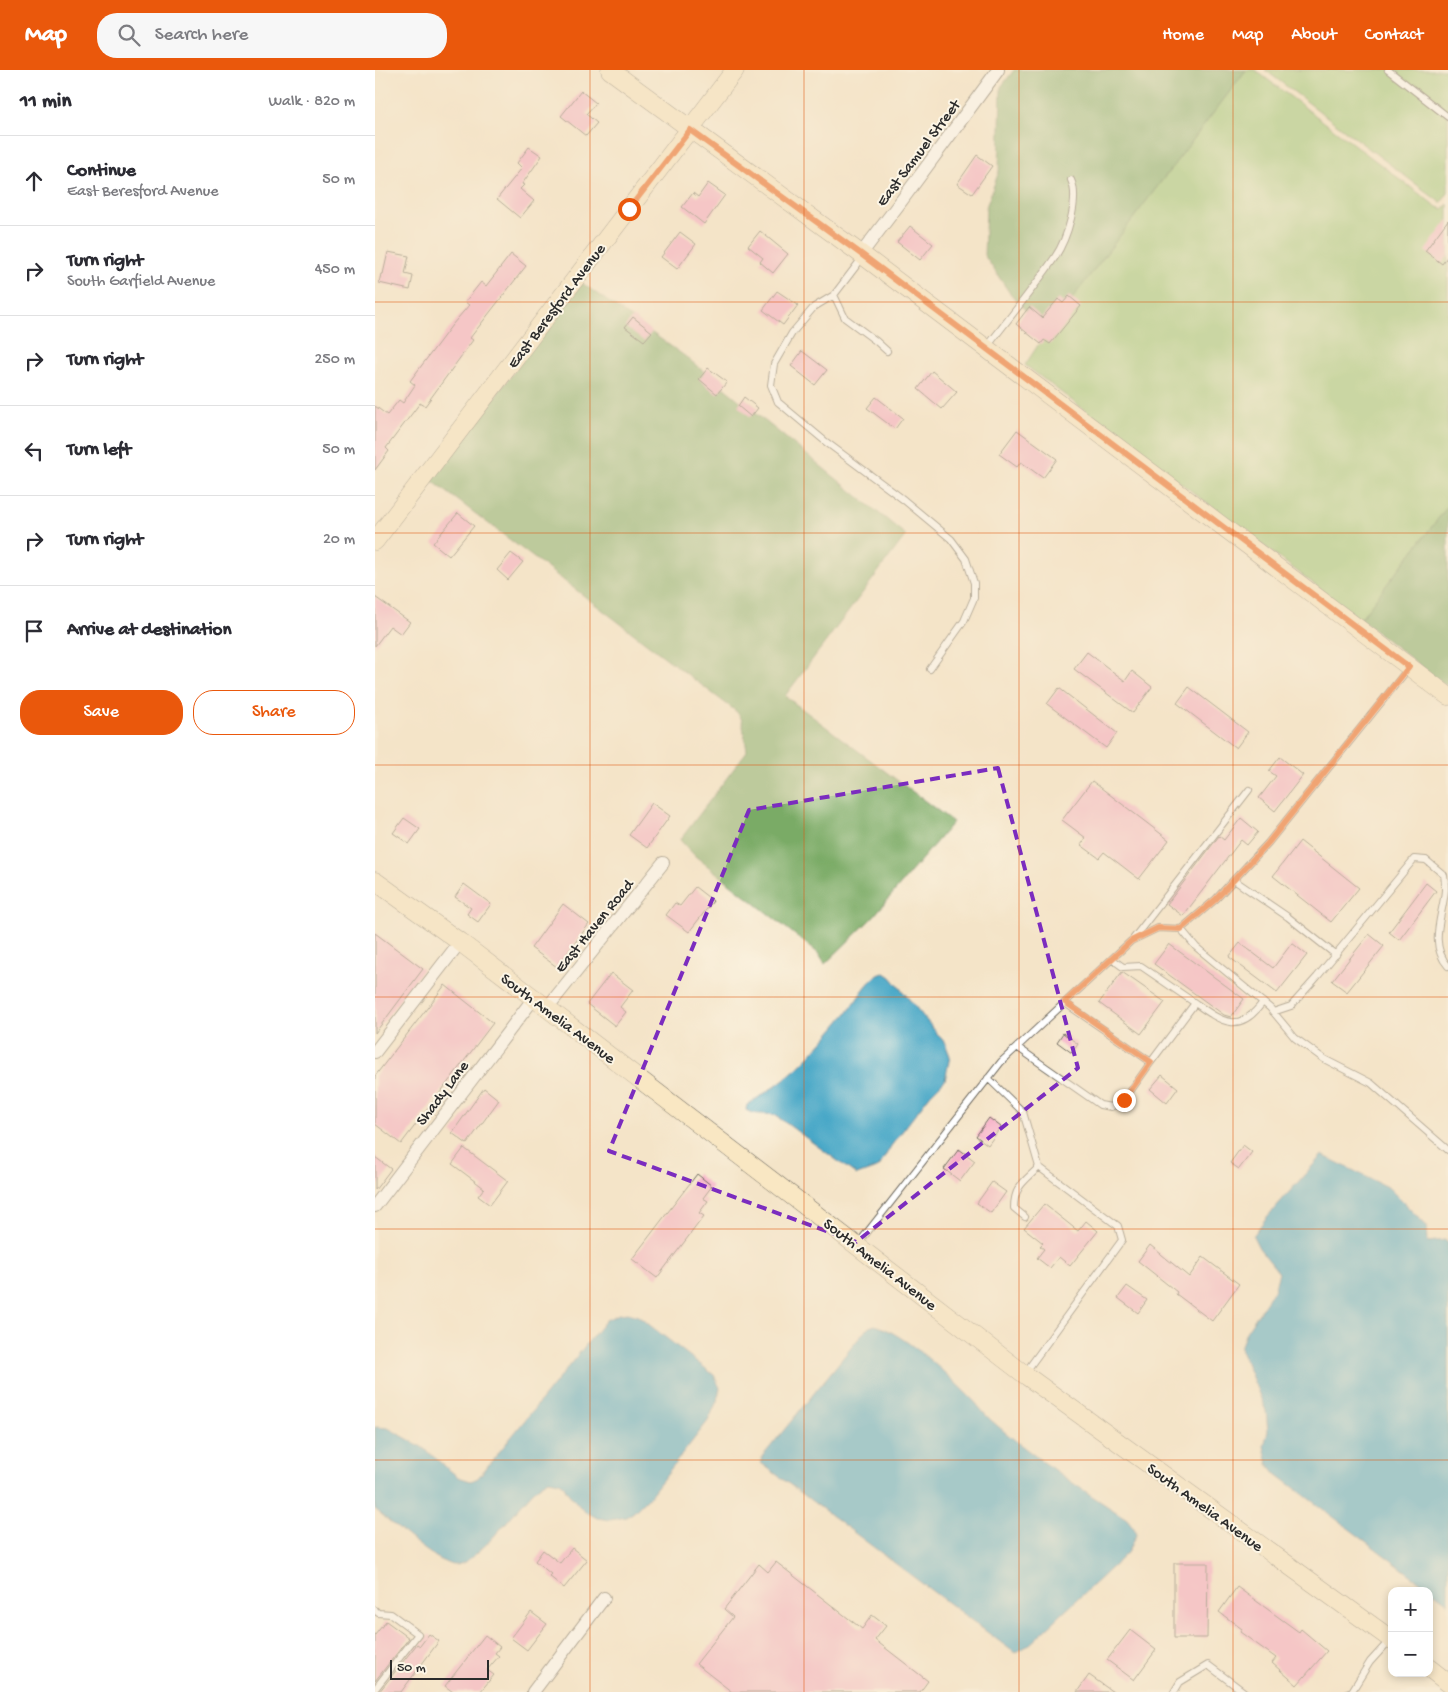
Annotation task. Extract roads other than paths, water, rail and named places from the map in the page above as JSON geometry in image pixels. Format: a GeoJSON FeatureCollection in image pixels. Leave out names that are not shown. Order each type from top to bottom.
{"type":"FeatureCollection","features":[{"type":"Feature","properties":{"kind":"street"},"geometry":{"type":"LineString","coordinates":[[610,70],[862,255],[1448,696]]}},
{"type":"Feature","properties":{"kind":"street","name":"East Beresford Avenue"},"geometry":{"type":"LineString","coordinates":[[375,541],[735,70]]}},
{"type":"Feature","properties":{"kind":"street","name":"East Samuel Street"},"geometry":{"type":"LineString","coordinates":[[862,255],[998,70]]}},
{"type":"Feature","properties":{"kind":"street","name":"East Haven Road"},"geometry":{"type":"LineString","coordinates":[[541,1003],[663,863]]}},
{"type":"Feature","properties":{"kind":"street","name":"South Amelia Avenue"},"geometry":{"type":"LineString","coordinates":[[376,884],[460,942],[541,1003],[1025,1374],[1388,1636]]}},
{"type":"Feature","properties":{"kind":"street"},"geometry":{"type":"LineString","coordinates":[[375,1052],[460,942]]}},
{"type":"Feature","properties":{"kind":"street","name":"Shady Lane"},"geometry":{"type":"LineString","coordinates":[[375,1206],[541,1003]]}},
{"type":"Feature","properties":{"kind":"street"},"geometry":{"type":"LineString","coordinates":[[533,1692],[604,1598]]}},
{"type":"Feature","properties":{"kind":"street"},"geometry":{"type":"LineString","coordinates":[[1433,1671],[1448,1683]]}},
{"type":"Feature","properties":{"kind":"lane"},"geometry":{"type":"LineString","coordinates":[[1388,70],[1448,117]]}},
{"type":"Feature","properties":{"kind":"lane"},"geometry":{"type":"LineString","coordinates":[[986,348],[1056,256],[1067,234],[1072,214],[1075,188],[1071,180]]}},
{"type":"Feature","properties":{"kind":"lane"},"geometry":{"type":"LineString","coordinates":[[862,255],[834,296],[814,307],[792,333],[774,364],[771,385],[778,402],[826,442],[910,505],[951,540],[967,559],[974,583],[974,598],[964,621],[930,669]]}},
{"type":"Feature","properties":{"kind":"lane"},"geometry":{"type":"LineString","coordinates":[[834,296],[845,318],[876,341],[887,352]]}},
{"type":"Feature","properties":{"kind":"lane"},"geometry":{"type":"LineString","coordinates":[[1131,941],[1158,928],[1181,929],[1216,899],[1268,843],[1409,667]]}},
{"type":"Feature","properties":{"kind":"lane"},"geometry":{"type":"LineString","coordinates":[[857,1245],[1001,1062],[1131,941],[1249,790]]}},
{"type":"Feature","properties":{"kind":"lane"},"geometry":{"type":"LineString","coordinates":[[1273,1012],[1291,1006],[1336,955],[1414,859],[1426,860],[1445,874],[1445,890],[1437,931],[1439,949],[1448,966]]}},
{"type":"Feature","properties":{"kind":"lane"},"geometry":{"type":"LineString","coordinates":[[1234,880],[1288,917],[1336,955]]}},
{"type":"Feature","properties":{"kind":"lane"},"geometry":{"type":"LineString","coordinates":[[1181,929],[1196,947],[1263,1002],[1295,1038],[1323,1059],[1371,1083],[1448,1150]]}},
{"type":"Feature","properties":{"kind":"lane"},"geometry":{"type":"LineString","coordinates":[[1112,959],[1123,967],[1141,966],[1219,1020],[1235,1023],[1254,1015],[1263,1002]]}},
{"type":"Feature","properties":{"kind":"lane"},"geometry":{"type":"LineString","coordinates":[[1065,1002],[1151,1062]]}},
{"type":"Feature","properties":{"kind":"lane"},"geometry":{"type":"LineString","coordinates":[[1017,1047],[1100,1105],[1111,1107],[1124,1100],[1195,1003]]}},
{"type":"Feature","properties":{"kind":"lane"},"geometry":{"type":"LineString","coordinates":[[988,1078],[1023,1112],[1039,1167],[1118,1226],[1122,1240],[1025,1374]]}},
{"type":"Feature","properties":{"kind":"lane"},"geometry":{"type":"LineString","coordinates":[[1025,1216],[1014,1208],[1014,1196],[1020,1186],[1039,1167]]}},
{"type":"Feature","properties":{"kind":"lane"},"geometry":{"type":"LineString","coordinates":[[375,1620],[378,1611],[391,1614],[418,1634],[375,1689]]}},
{"type":"Feature","properties":{"kind":"lane"},"geometry":{"type":"LineString","coordinates":[[1349,1692],[1352,1691],[1370,1662],[1388,1643]]}},
{"type":"Feature","properties":{"kind":"lane"},"geometry":{"type":"LineString","coordinates":[[1174,1692],[1181,1682],[1208,1665],[1244,1692]]}},
{"type":"Feature","properties":{"kind":"water"},"geometry":{"type":"Polygon","coordinates":[[[885,973],[891,977],[945,1043],[950,1056],[945,1080],[930,1095],[891,1146],[879,1167],[857,1175],[775,1115],[757,1114],[746,1110],[747,1105],[779,1083],[804,1061],[851,1008],[870,982],[880,974],[885,973]]]}},
{"type":"Feature","properties":{"kind":"water"},"geometry":{"type":"Polygon","coordinates":[[[1322,1155],[1389,1188],[1427,1226],[1428,1242],[1445,1240],[1448,1243],[1448,1603],[1433,1592],[1433,1587],[1427,1587],[1276,1474],[1268,1464],[1264,1446],[1268,1431],[1266,1411],[1240,1348],[1246,1332],[1274,1290],[1279,1273],[1259,1248],[1253,1236],[1266,1218],[1322,1155]]]}},
{"type":"Feature","properties":{"kind":"water"},"geometry":{"type":"Polygon","coordinates":[[[628,1313],[638,1316],[714,1375],[720,1388],[717,1401],[708,1421],[649,1497],[634,1512],[626,1517],[610,1520],[597,1518],[583,1510],[559,1482],[549,1480],[536,1489],[484,1547],[462,1563],[453,1565],[435,1557],[375,1509],[375,1427],[388,1428],[422,1447],[458,1477],[471,1481],[478,1478],[606,1320],[619,1314],[628,1313]]]}},
{"type":"Feature","properties":{"kind":"water"},"geometry":{"type":"Polygon","coordinates":[[[875,1325],[900,1337],[914,1347],[953,1381],[989,1419],[1008,1435],[1058,1473],[1127,1519],[1134,1528],[1136,1535],[1127,1553],[1029,1645],[1015,1653],[761,1463],[762,1457],[863,1333],[869,1327],[875,1325]]]}}]}
